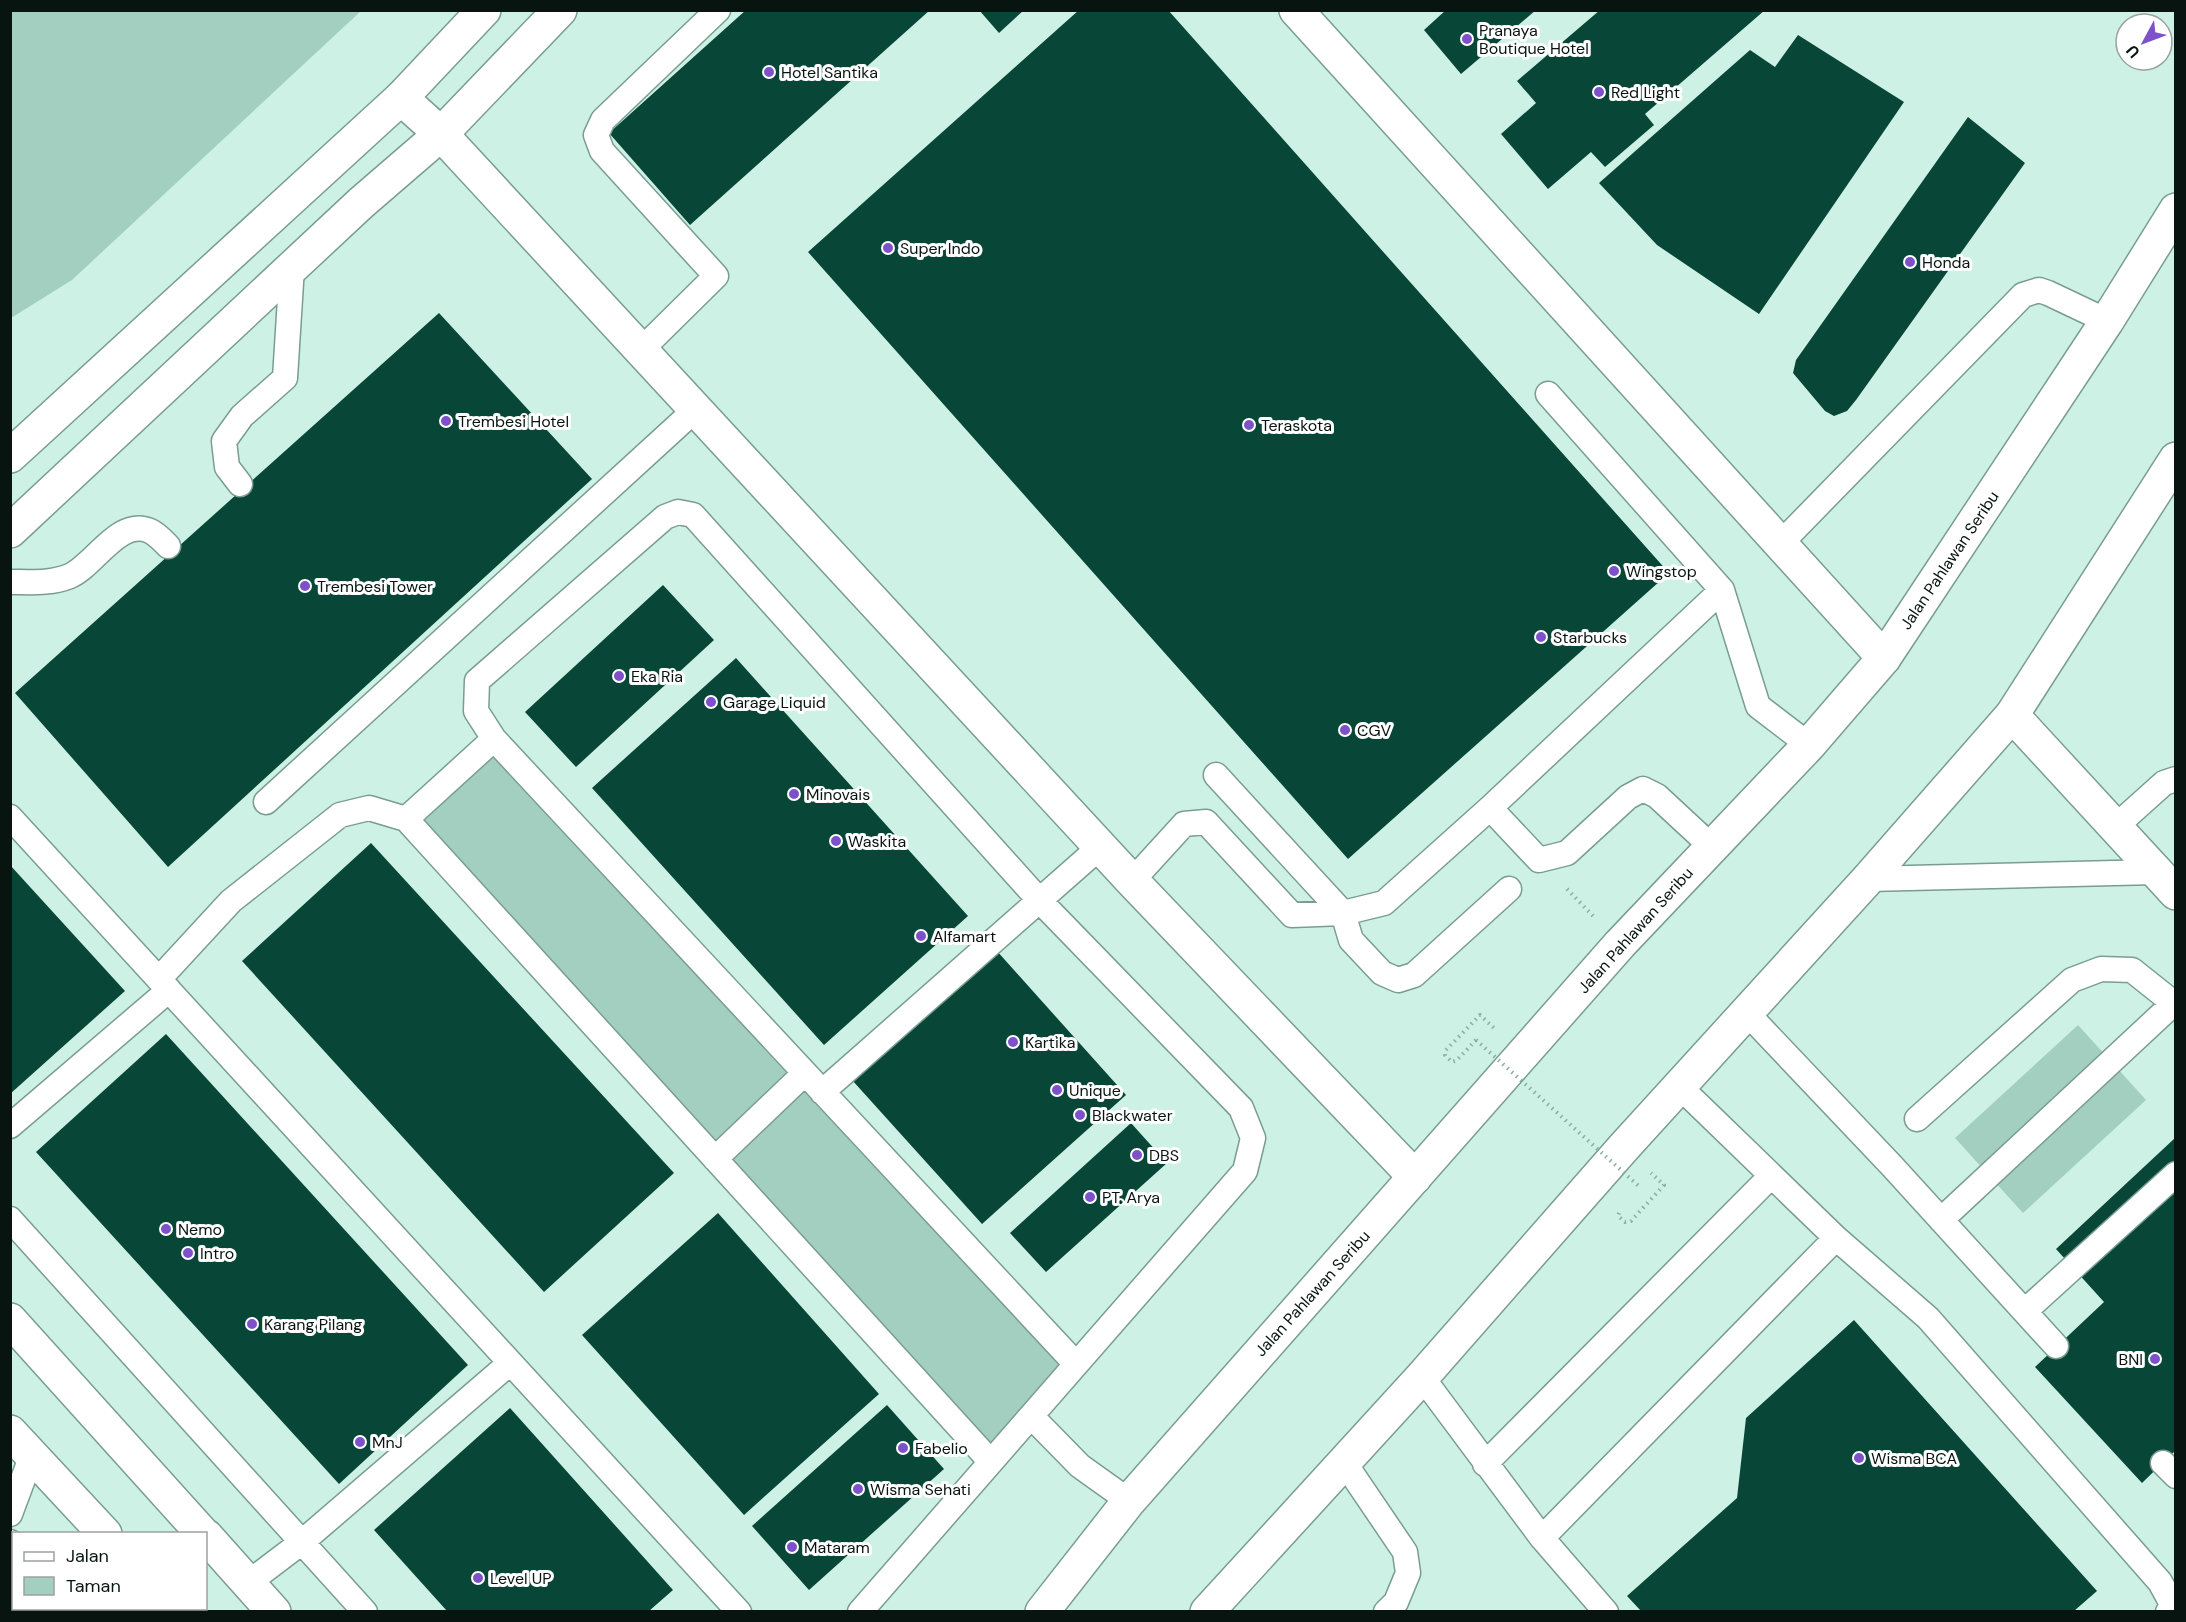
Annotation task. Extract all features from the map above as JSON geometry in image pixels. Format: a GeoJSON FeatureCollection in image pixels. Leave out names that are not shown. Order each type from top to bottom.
{"type":"FeatureCollection","features":[{"type":"Feature","properties":{"kind":"street"},"geometry":{"type":"LineString","coordinates":[[10,456],[401,98],[484,10]]}},
{"type":"Feature","properties":{"kind":"street"},"geometry":{"type":"LineString","coordinates":[[10,531],[361,203],[441,134],[560,10]]}},
{"type":"Feature","properties":{"kind":"street"},"geometry":{"type":"LineString","coordinates":[[1296,10],[1884,658]]}},
{"type":"Feature","properties":{"kind":"street"},"geometry":{"type":"LineString","coordinates":[[401,98],[441,134],[1131,881],[1415,1177]]}},
{"type":"Feature","properties":{"kind":"street","name":"Jalan Pahlawan Seribu"},"geometry":{"type":"LineString","coordinates":[[1042,1611],[1129,1501],[1620,944],[1809,745],[1884,658],[2107,321],[2175,210]]}},
{"type":"Feature","properties":{"kind":"street"},"geometry":{"type":"LineString","coordinates":[[1207,1611],[1422,1377],[1679,1086],[1868,879],[2012,716],[2175,459]]}},
{"type":"Feature","properties":{"kind":"street"},"geometry":{"type":"LineString","coordinates":[[2012,716],[2166,882]]}},
{"type":"Feature","properties":{"kind":"street"},"geometry":{"type":"LineString","coordinates":[[10,1320],[201,1532]]}},
{"type":"Feature","properties":{"kind":"street"},"geometry":{"type":"LineString","coordinates":[[21,1444],[104,1532]]}},
{"type":"Feature","properties":{"kind":"street"},"geometry":{"type":"LineString","coordinates":[[207,1538],[274,1611]]}},
{"type":"Feature","properties":{"kind":"lane"},"geometry":{"type":"LineString","coordinates":[[641,350],[716,276],[602,152],[596,135],[603,120],[718,10]]}},
{"type":"Feature","properties":{"kind":"lane"},"geometry":{"type":"LineString","coordinates":[[240,484],[227,467],[224,441],[242,416],[285,378],[292,267]]}},
{"type":"Feature","properties":{"kind":"lane"},"geometry":{"type":"LineString","coordinates":[[1780,544],[2023,295],[2039,290],[2107,321]]}},
{"type":"Feature","properties":{"kind":"lane"},"geometry":{"type":"LineString","coordinates":[[1548,394],[1722,590],[1758,706],[1809,745]]}},
{"type":"Feature","properties":{"kind":"lane"},"geometry":{"type":"LineString","coordinates":[[266,802],[696,409]]}},
{"type":"Feature","properties":{"kind":"lane"},"geometry":{"type":"LineString","coordinates":[[860,1611],[1245,1171],[1253,1138],[1241,1108],[1040,901],[693,515],[678,512],[665,517],[477,681],[476,711],[494,739],[1076,1364]]}},
{"type":"Feature","properties":{"kind":"lane"},"geometry":{"type":"LineString","coordinates":[[10,582],[48,582],[72,575],[124,532],[137,529],[150,531],[168,546]]}},
{"type":"Feature","properties":{"kind":"lane"},"geometry":{"type":"LineString","coordinates":[[1131,881],[1184,824],[1206,822],[1292,915],[1342,913],[1384,903],[1490,808],[1722,590]]}},
{"type":"Feature","properties":{"kind":"lane"},"geometry":{"type":"LineString","coordinates":[[406,819],[494,739]]}},
{"type":"Feature","properties":{"kind":"lane"},"geometry":{"type":"LineString","coordinates":[[1216,776],[1342,913],[1351,940],[1382,973],[1398,980],[1414,975],[1509,889]]}},
{"type":"Feature","properties":{"kind":"lane"},"geometry":{"type":"LineString","coordinates":[[2115,827],[2164,783],[2175,779]]}},
{"type":"Feature","properties":{"kind":"lane"},"geometry":{"type":"LineString","coordinates":[[1490,808],[1539,860],[1567,853],[1628,797],[1643,789],[1657,796],[1712,847]]}},
{"type":"Feature","properties":{"kind":"lane"},"geometry":{"type":"LineString","coordinates":[[10,1126],[164,984],[231,901],[340,815],[369,808],[406,819],[991,1462]]}},
{"type":"Feature","properties":{"kind":"lane"},"geometry":{"type":"LineString","coordinates":[[10,817],[739,1611]]}},
{"type":"Feature","properties":{"kind":"lane"},"geometry":{"type":"LineString","coordinates":[[822,1092],[1100,847]]}},
{"type":"Feature","properties":{"kind":"lane"},"geometry":{"type":"LineString","coordinates":[[1868,879],[2166,882]]}},
{"type":"Feature","properties":{"kind":"lane"},"geometry":{"type":"LineString","coordinates":[[1917,1119],[2072,980],[2101,969],[2132,970],[2175,1004],[1941,1220]]}},
{"type":"Feature","properties":{"kind":"lane"},"geometry":{"type":"LineString","coordinates":[[1746,1012],[2056,1346]]}},
{"type":"Feature","properties":{"kind":"lane"},"geometry":{"type":"LineString","coordinates":[[715,1158],[805,1073]]}},
{"type":"Feature","properties":{"kind":"lane"},"geometry":{"type":"LineString","coordinates":[[1679,1086],[1836,1238],[1928,1318],[2160,1582],[2172,1604],[2168,1611]]}},
{"type":"Feature","properties":{"kind":"lane"},"geometry":{"type":"LineString","coordinates":[[2025,1311],[2175,1174]]}},
{"type":"Feature","properties":{"kind":"lane"},"geometry":{"type":"LineString","coordinates":[[1485,1464],[1771,1176]]}},
{"type":"Feature","properties":{"kind":"lane"},"geometry":{"type":"LineString","coordinates":[[10,1219],[365,1611]]}},
{"type":"Feature","properties":{"kind":"lane"},"geometry":{"type":"LineString","coordinates":[[1542,1538],[1836,1238]]}},
{"type":"Feature","properties":{"kind":"lane"},"geometry":{"type":"LineString","coordinates":[[248,1583],[302,1542],[510,1363]]}},
{"type":"Feature","properties":{"kind":"lane"},"geometry":{"type":"LineString","coordinates":[[1422,1377],[1542,1538],[1606,1611]]}},
{"type":"Feature","properties":{"kind":"lane"},"geometry":{"type":"LineString","coordinates":[[1031,1416],[1080,1466],[1129,1501]]}},
{"type":"Feature","properties":{"kind":"lane"},"geometry":{"type":"LineString","coordinates":[[10,1514],[21,1444]]}},
{"type":"Feature","properties":{"kind":"lane"},"geometry":{"type":"LineString","coordinates":[[1344,1462],[1405,1552],[1408,1573],[1396,1602],[1386,1611]]}},
{"type":"Feature","properties":{"kind":"path"},"geometry":{"type":"LineString","coordinates":[[1539,860],[1620,944]]}},
{"type":"Feature","properties":{"kind":"path"},"geometry":{"type":"LineString","coordinates":[[1473,1021],[1446,1050],[1445,1055],[1449,1060],[1452,1062],[1457,1060],[1476,1040],[1641,1188],[1634,1196]]}},
{"type":"Feature","properties":{"kind":"path"},"geometry":{"type":"LineString","coordinates":[[1620,1211],[1618,1216],[1621,1219],[1625,1222],[1631,1221],[1658,1192]]}},
{"type":"Feature","properties":{"kind":"green space"},"geometry":{"type":"Polygon","coordinates":[[[11,10],[361,11],[72,280],[11,318],[11,10]]]}},
{"type":"Feature","properties":{"kind":"green space"},"geometry":{"type":"Polygon","coordinates":[[[494,739],[1076,1364],[991,1462],[406,819],[494,739]]]}},
{"type":"Feature","properties":{"kind":"green space"},"geometry":{"type":"Polygon","coordinates":[[[2078,1025],[2146,1100],[2023,1213],[1955,1138],[2078,1025]]]}},
{"type":"Feature","properties":{"kind":"building","name":"Hotel Santika"},"geometry":{"type":"Polygon","coordinates":[[[746,10],[930,10],[690,225],[609,133],[746,10]]]}},
{"type":"Feature","properties":{"kind":"building"},"geometry":{"type":"Polygon","coordinates":[[[979,10],[1024,10],[999,33],[979,10]]]}},
{"type":"Feature","properties":{"kind":"building","name":"Teraskota"},"geometry":{"type":"Polygon","coordinates":[[[1079,10],[1168,10],[1669,573],[1348,859],[808,252],[1079,10]]]}},
{"type":"Feature","properties":{"kind":"building","name":"Pranaya Boutique Hotel"},"geometry":{"type":"Polygon","coordinates":[[[1446,10],[1536,10],[1461,74],[1424,30],[1446,10]]]}},
{"type":"Feature","properties":{"kind":"building","name":"Red Light"},"geometry":{"type":"Polygon","coordinates":[[[1600,10],[1765,10],[1645,114],[1654,125],[1605,167],[1591,152],[1548,189],[1501,134],[1536,103],[1517,81],[1600,10]]]}},
{"type":"Feature","properties":{"kind":"building"},"geometry":{"type":"Polygon","coordinates":[[[1798,35],[1904,102],[1759,314],[1657,245],[1599,183],[1750,50],[1775,67],[1798,35]]]}},
{"type":"Feature","properties":{"kind":"building","name":"Honda"},"geometry":{"type":"Polygon","coordinates":[[[1968,117],[2025,163],[1856,400],[1847,411],[1834,416],[1825,411],[1793,373],[1796,360],[1968,117]]]}},
{"type":"Feature","properties":{"kind":"building","name":"Trembesi Tower"},"geometry":{"type":"Polygon","coordinates":[[[439,313],[592,479],[168,867],[15,693],[439,313]]]}},
{"type":"Feature","properties":{"kind":"building","name":"Eka Ria"},"geometry":{"type":"Polygon","coordinates":[[[663,585],[714,640],[576,767],[525,712],[663,585]]]}},
{"type":"Feature","properties":{"kind":"building"},"geometry":{"type":"Polygon","coordinates":[[[736,658],[968,916],[824,1045],[592,788],[736,658]]]}},
{"type":"Feature","properties":{"kind":"building"},"geometry":{"type":"Polygon","coordinates":[[[371,843],[674,1173],[544,1292],[242,961],[371,843]]]}},
{"type":"Feature","properties":{"kind":"building"},"geometry":{"type":"Polygon","coordinates":[[[10,865],[125,991],[10,1094],[10,865]]]}},
{"type":"Feature","properties":{"kind":"building"},"geometry":{"type":"Polygon","coordinates":[[[996,950],[1126,1095],[982,1224],[852,1080],[996,950]]]}},
{"type":"Feature","properties":{"kind":"building"},"geometry":{"type":"Polygon","coordinates":[[[166,1034],[468,1365],[339,1484],[36,1152],[166,1034]]]}},
{"type":"Feature","properties":{"kind":"building"},"geometry":{"type":"Polygon","coordinates":[[[1131,1123],[1167,1163],[1046,1272],[1010,1233],[1131,1123]]]}},
{"type":"Feature","properties":{"kind":"building"},"geometry":{"type":"Polygon","coordinates":[[[2175,1138],[2175,1451],[2142,1483],[2035,1367],[2104,1302],[2056,1249],[2175,1138]]]}},
{"type":"Feature","properties":{"kind":"building"},"geometry":{"type":"Polygon","coordinates":[[[718,1213],[879,1394],[744,1515],[582,1335],[718,1213]]]}},
{"type":"Feature","properties":{"kind":"building","name":"Wisma BCA"},"geometry":{"type":"Polygon","coordinates":[[[1854,1320],[2097,1591],[2074,1611],[1641,1611],[1627,1596],[1737,1498],[1746,1418],[1854,1320]]]}},
{"type":"Feature","properties":{"kind":"building"},"geometry":{"type":"Polygon","coordinates":[[[887,1405],[944,1469],[809,1590],[752,1526],[887,1405]]]}},
{"type":"Feature","properties":{"kind":"building"},"geometry":{"type":"Polygon","coordinates":[[[510,1408],[673,1590],[649,1611],[447,1611],[374,1530],[510,1408]]]}},
{"type":"Feature","properties":{"kind":"place","name":"Pranaya Boutique Hotel"},"geometry":{"type":"Point","coordinates":[1467,39]}},
{"type":"Feature","properties":{"kind":"place","name":"Hotel Santika"},"geometry":{"type":"Point","coordinates":[769,72]}},
{"type":"Feature","properties":{"kind":"place","name":"Red Light"},"geometry":{"type":"Point","coordinates":[1599,92]}},
{"type":"Feature","properties":{"kind":"place","name":"Super Indo"},"geometry":{"type":"Point","coordinates":[888,248]}},
{"type":"Feature","properties":{"kind":"place","name":"Honda"},"geometry":{"type":"Point","coordinates":[1910,262]}},
{"type":"Feature","properties":{"kind":"place","name":"Trembesi Hotel"},"geometry":{"type":"Point","coordinates":[446,421]}},
{"type":"Feature","properties":{"kind":"place","name":"Teraskota"},"geometry":{"type":"Point","coordinates":[1249,425]}},
{"type":"Feature","properties":{"kind":"place","name":"Wingstop"},"geometry":{"type":"Point","coordinates":[1614,571]}},
{"type":"Feature","properties":{"kind":"place","name":"Trembesi Tower"},"geometry":{"type":"Point","coordinates":[305,586]}},
{"type":"Feature","properties":{"kind":"place","name":"Starbucks"},"geometry":{"type":"Point","coordinates":[1541,637]}},
{"type":"Feature","properties":{"kind":"place","name":"Eka Ria"},"geometry":{"type":"Point","coordinates":[619,676]}},
{"type":"Feature","properties":{"kind":"place","name":"Garage Liquid"},"geometry":{"type":"Point","coordinates":[711,702]}},
{"type":"Feature","properties":{"kind":"place","name":"CGV"},"geometry":{"type":"Point","coordinates":[1345,730]}},
{"type":"Feature","properties":{"kind":"place","name":"Minovais"},"geometry":{"type":"Point","coordinates":[794,794]}},
{"type":"Feature","properties":{"kind":"place","name":"Waskita"},"geometry":{"type":"Point","coordinates":[836,841]}},
{"type":"Feature","properties":{"kind":"place","name":"Alfamart"},"geometry":{"type":"Point","coordinates":[921,936]}},
{"type":"Feature","properties":{"kind":"place","name":"Kartika"},"geometry":{"type":"Point","coordinates":[1013,1042]}},
{"type":"Feature","properties":{"kind":"place","name":"Unique"},"geometry":{"type":"Point","coordinates":[1057,1090]}},
{"type":"Feature","properties":{"kind":"place","name":"Blackwater"},"geometry":{"type":"Point","coordinates":[1080,1115]}},
{"type":"Feature","properties":{"kind":"place","name":"DBS"},"geometry":{"type":"Point","coordinates":[1137,1155]}},
{"type":"Feature","properties":{"kind":"place","name":"PT. Arya"},"geometry":{"type":"Point","coordinates":[1090,1197]}},
{"type":"Feature","properties":{"kind":"place","name":"Nemo"},"geometry":{"type":"Point","coordinates":[166,1229]}},
{"type":"Feature","properties":{"kind":"place","name":"Intro"},"geometry":{"type":"Point","coordinates":[188,1253]}},
{"type":"Feature","properties":{"kind":"place","name":"Karang Pilang"},"geometry":{"type":"Point","coordinates":[252,1324]}},
{"type":"Feature","properties":{"kind":"place","name":"BNI"},"geometry":{"type":"Point","coordinates":[2155,1359]}},
{"type":"Feature","properties":{"kind":"place","name":"MnJ"},"geometry":{"type":"Point","coordinates":[360,1442]}},
{"type":"Feature","properties":{"kind":"place","name":"Fabelio"},"geometry":{"type":"Point","coordinates":[903,1448]}},
{"type":"Feature","properties":{"kind":"place","name":"Wisma BCA"},"geometry":{"type":"Point","coordinates":[1859,1458]}},
{"type":"Feature","properties":{"kind":"place","name":"Wisma Sehati"},"geometry":{"type":"Point","coordinates":[858,1489]}},
{"type":"Feature","properties":{"kind":"place","name":"Mataram"},"geometry":{"type":"Point","coordinates":[792,1547]}},
{"type":"Feature","properties":{"kind":"place","name":"Level UP"},"geometry":{"type":"Point","coordinates":[478,1578]}}]}
